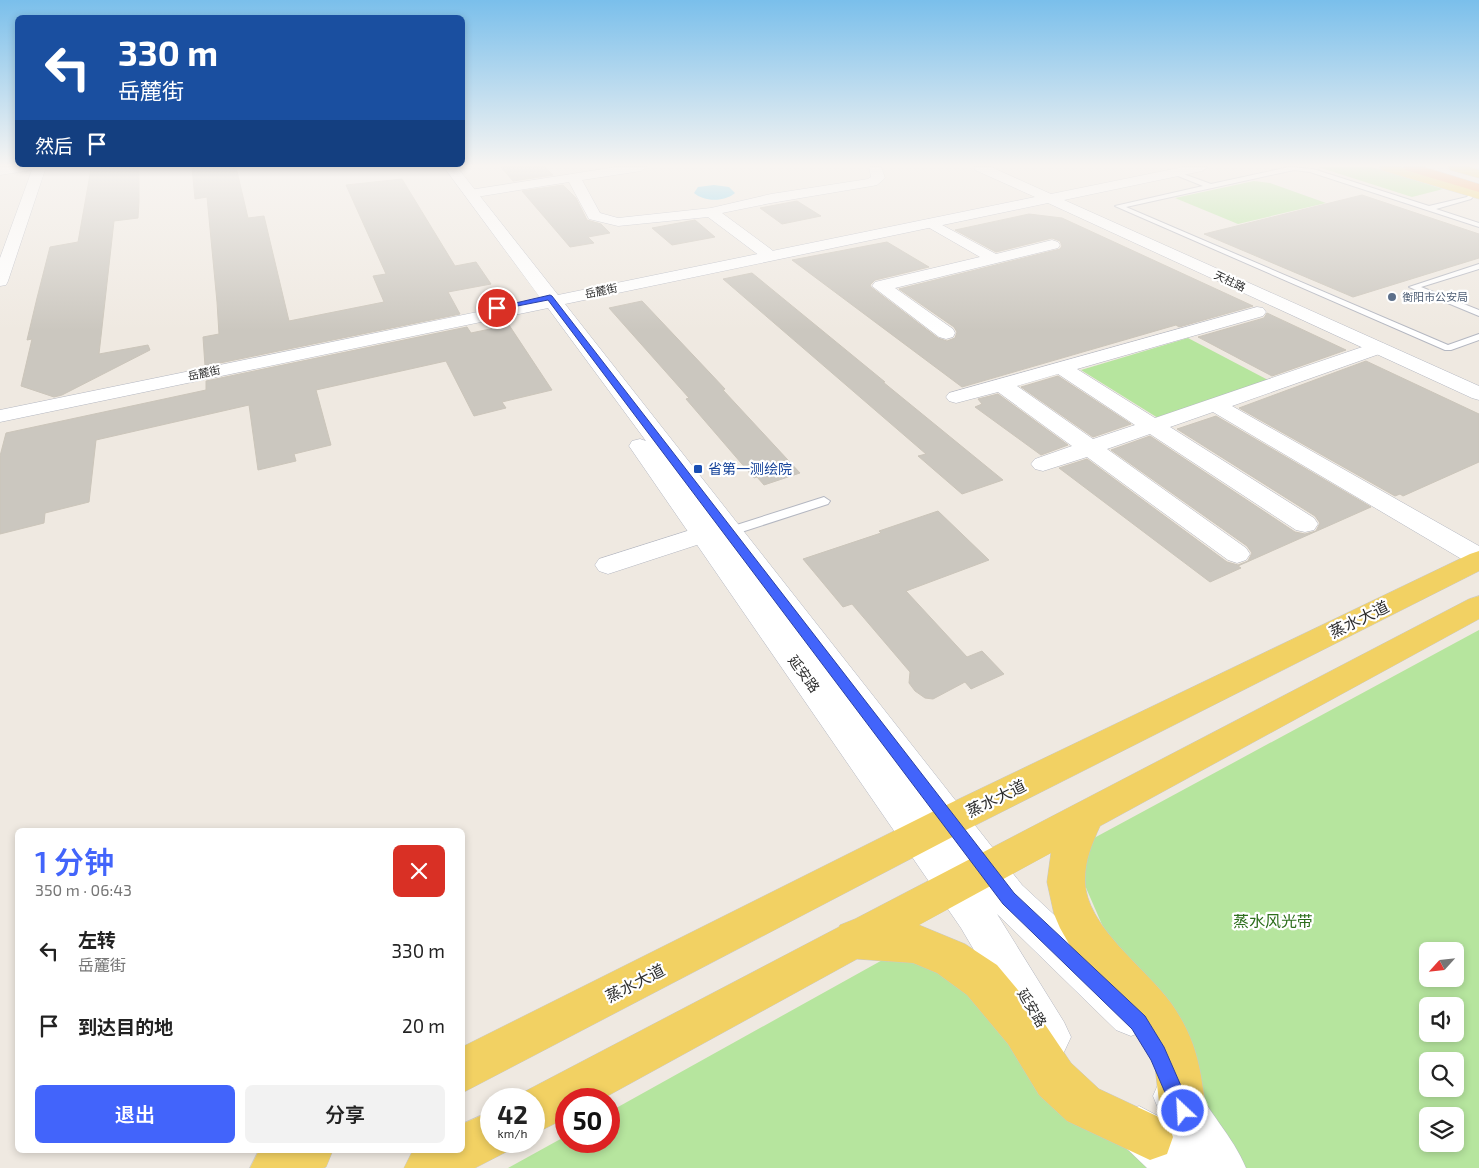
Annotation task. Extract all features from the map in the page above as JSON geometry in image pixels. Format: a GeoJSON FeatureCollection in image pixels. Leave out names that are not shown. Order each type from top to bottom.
{"type":"FeatureCollection","features":[{"type":"Feature","properties":{"kind":"main road","name":"蒸水大道"},"geometry":{"type":"LineString","coordinates":[[465,1069],[934,829],[1479,559]]}},
{"type":"Feature","properties":{"kind":"main road"},"geometry":{"type":"LineString","coordinates":[[545,1105],[1479,606]]}},
{"type":"Feature","properties":{"kind":"main road"},"geometry":{"type":"LineString","coordinates":[[1088,814],[1070,851],[1066,882],[1074,914],[1091,944],[1154,1017],[1174,1052],[1183,1111]]}},
{"type":"Feature","properties":{"kind":"main road"},"geometry":{"type":"LineString","coordinates":[[854,939],[913,943],[951,958],[982,980],[1023,1029],[1055,1079],[1083,1105],[1150,1138]]}},
{"type":"Feature","properties":{"kind":"main road"},"geometry":{"type":"LineString","coordinates":[[465,1148],[480,1140]]}},
{"type":"Feature","properties":{"kind":"main road"},"geometry":{"type":"LineString","coordinates":[[274,1168],[303,1153]]}},
{"type":"Feature","properties":{"kind":"main road"},"geometry":{"type":"LineString","coordinates":[[428,1168],[456,1153]]}},
{"type":"Feature","properties":{"kind":"street"},"geometry":{"type":"LineString","coordinates":[[0,264],[15,222]]}},
{"type":"Feature","properties":{"kind":"street"},"geometry":{"type":"LineString","coordinates":[[0,281],[21,222]]}},
{"type":"Feature","properties":{"kind":"street","name":"延安路"},"geometry":{"type":"LineString","coordinates":[[481,222],[544,301],[970,877],[1008,898],[1138,1023],[1158,1053],[1183,1111],[1222,1168]]}},
{"type":"Feature","properties":{"kind":"street","name":"延安路"},"geometry":{"type":"LineString","coordinates":[[489,222],[544,301]]}},
{"type":"Feature","properties":{"kind":"street"},"geometry":{"type":"LineString","coordinates":[[725,222],[766,253]]}},
{"type":"Feature","properties":{"kind":"street","name":"岳麓街"},"geometry":{"type":"LineString","coordinates":[[0,416],[766,253],[924,222]]}},
{"type":"Feature","properties":{"kind":"street","name":"岳麓街"},"geometry":{"type":"LineString","coordinates":[[0,410],[938,222]]}},
{"type":"Feature","properties":{"kind":"street","name":"天柱路"},"geometry":{"type":"LineString","coordinates":[[1101,222],[1479,394]]}},
{"type":"Feature","properties":{"kind":"street"},"geometry":{"type":"LineString","coordinates":[[931,223],[994,259]]}},
{"type":"Feature","properties":{"kind":"street"},"geometry":{"type":"LineString","coordinates":[[946,333],[881,286],[1052,245]]}},
{"type":"Feature","properties":{"kind":"street"},"geometry":{"type":"LineString","coordinates":[[956,397],[1256,312]]}},
{"type":"Feature","properties":{"kind":"street"},"geometry":{"type":"LineString","coordinates":[[1043,464],[1378,348]]}},
{"type":"Feature","properties":{"kind":"street"},"geometry":{"type":"LineString","coordinates":[[1060,367],[1305,524]]}},
{"type":"Feature","properties":{"kind":"street"},"geometry":{"type":"LineString","coordinates":[[1001,384],[1237,554]]}},
{"type":"Feature","properties":{"kind":"street"},"geometry":{"type":"LineString","coordinates":[[1216,405],[1479,559]]}},
{"type":"Feature","properties":{"kind":"street"},"geometry":{"type":"LineString","coordinates":[[608,565],[716,533]]}},
{"type":"Feature","properties":{"kind":"street","name":"延安路"},"geometry":{"type":"LineString","coordinates":[[970,877],[975,914],[1069,1069],[1096,1099],[1150,1138],[1180,1168]]}},
{"type":"Feature","properties":{"kind":"lane"},"geometry":{"type":"LineString","coordinates":[[1155,222],[1448,348],[1479,337]]}},
{"type":"Feature","properties":{"kind":"lane"},"geometry":{"type":"LineString","coordinates":[[1479,266],[1413,287],[1479,313]]}},
{"type":"Feature","properties":{"kind":"lane"},"geometry":{"type":"LineString","coordinates":[[716,533],[824,501]]}},
{"type":"Feature","properties":{"kind":"green space"},"geometry":{"type":"Polygon","coordinates":[[[1232,222],[1248,222],[1238,224],[1232,222]]]}},
{"type":"Feature","properties":{"kind":"green space"},"geometry":{"type":"Polygon","coordinates":[[[1188,338],[1268,380],[1158,418],[1081,370],[1188,338]]]}},
{"type":"Feature","properties":{"kind":"green space","name":"蒸水风光带"},"geometry":{"type":"Polygon","coordinates":[[[1479,630],[1479,1168],[508,1168],[535,1153],[545,1153],[545,1148],[555,1142],[555,1153],[620,1153],[620,1106],[913,943],[1150,1137],[1183,1111],[1070,851],[1479,630]]]}},
{"type":"Feature","properties":{"kind":"building"},"geometry":{"type":"Polygon","coordinates":[[[82,222],[114,222],[99,354],[148,345],[150,350],[62,395],[54,397],[21,386],[32,339],[27,340],[50,247],[78,242],[82,222]]]}},
{"type":"Feature","properties":{"kind":"building"},"geometry":{"type":"Polygon","coordinates":[[[209,222],[265,222],[289,321],[384,302],[373,276],[386,274],[362,222],[428,222],[455,266],[476,262],[491,284],[448,292],[460,314],[205,366],[203,337],[219,334],[209,222]]]}},
{"type":"Feature","properties":{"kind":"building"},"geometry":{"type":"Polygon","coordinates":[[[548,222],[592,222],[601,224],[610,233],[588,237],[594,243],[570,247],[548,222]]]}},
{"type":"Feature","properties":{"kind":"building"},"geometry":{"type":"Polygon","coordinates":[[[697,222],[715,237],[672,245],[652,228],[697,222]]]}},
{"type":"Feature","properties":{"kind":"building"},"geometry":{"type":"Polygon","coordinates":[[[779,222],[794,222],[782,224],[779,222]]]}},
{"type":"Feature","properties":{"kind":"building"},"geometry":{"type":"Polygon","coordinates":[[[994,222],[1070,222],[1253,306],[1179,327],[1176,325],[962,387],[792,260],[887,242],[929,267],[875,280],[870,285],[871,287],[938,338],[947,341],[955,338],[957,332],[954,327],[899,289],[1060,249],[1062,246],[1060,241],[1052,238],[996,252],[955,230],[994,222]]]}},
{"type":"Feature","properties":{"kind":"building"},"geometry":{"type":"Polygon","coordinates":[[[1255,222],[1442,222],[1479,234],[1479,258],[1353,297],[1204,234],[1255,222]]]}},
{"type":"Feature","properties":{"kind":"building"},"geometry":{"type":"Polygon","coordinates":[[[752,273],[1003,480],[962,494],[918,456],[926,454],[723,279],[752,273]]]}},
{"type":"Feature","properties":{"kind":"building"},"geometry":{"type":"Polygon","coordinates":[[[642,301],[725,389],[723,390],[800,473],[764,485],[757,477],[754,478],[686,399],[689,398],[609,308],[642,301]]]}},
{"type":"Feature","properties":{"kind":"building"},"geometry":{"type":"Polygon","coordinates":[[[1267,313],[1346,350],[1272,376],[1198,337],[1264,318],[1267,313]]]}},
{"type":"Feature","properties":{"kind":"building"},"geometry":{"type":"Polygon","coordinates":[[[509,325],[552,390],[502,402],[506,408],[474,416],[446,361],[316,390],[331,445],[294,454],[296,461],[258,470],[249,405],[96,440],[89,502],[45,513],[44,523],[0,534],[0,456],[6,433],[206,390],[206,381],[467,327],[471,333],[509,325]]]}},
{"type":"Feature","properties":{"kind":"building"},"geometry":{"type":"Polygon","coordinates":[[[1366,361],[1479,414],[1479,462],[1403,496],[1400,494],[1395,496],[1239,408],[1366,361]]]}},
{"type":"Feature","properties":{"kind":"building"},"geometry":{"type":"Polygon","coordinates":[[[1058,376],[1131,424],[1093,437],[1021,387],[1058,376]]]}},
{"type":"Feature","properties":{"kind":"building"},"geometry":{"type":"Polygon","coordinates":[[[998,394],[1068,445],[1041,455],[975,407],[982,404],[978,399],[998,394]]]}},
{"type":"Feature","properties":{"kind":"building"},"geometry":{"type":"Polygon","coordinates":[[[1216,416],[1371,507],[1238,566],[1241,568],[1210,582],[1059,468],[1087,459],[1227,562],[1238,565],[1248,561],[1252,553],[1247,546],[1111,450],[1150,436],[1295,532],[1305,534],[1316,531],[1320,523],[1315,516],[1177,429],[1216,416]]]}},
{"type":"Feature","properties":{"kind":"building"},"geometry":{"type":"Polygon","coordinates":[[[938,511],[989,560],[906,591],[967,657],[982,651],[1004,674],[971,689],[965,682],[933,699],[925,698],[915,691],[909,683],[910,672],[852,604],[843,607],[803,559],[881,533],[879,531],[938,511]]]}},
{"type":"Feature","properties":{"kind":"place","name":"衡阳市公安局"},"geometry":{"type":"Point","coordinates":[1392,297]}},
{"type":"Feature","properties":{"kind":"place","name":"省第一测绘院"},"geometry":{"type":"Point","coordinates":[698,469]}},
{"type":"Feature","properties":{"kind":"route"},"geometry":{"type":"LineString","coordinates":[[497,308],[550,298],[1008,898],[1138,1023],[1158,1053],[1183,1111]]}}]}
